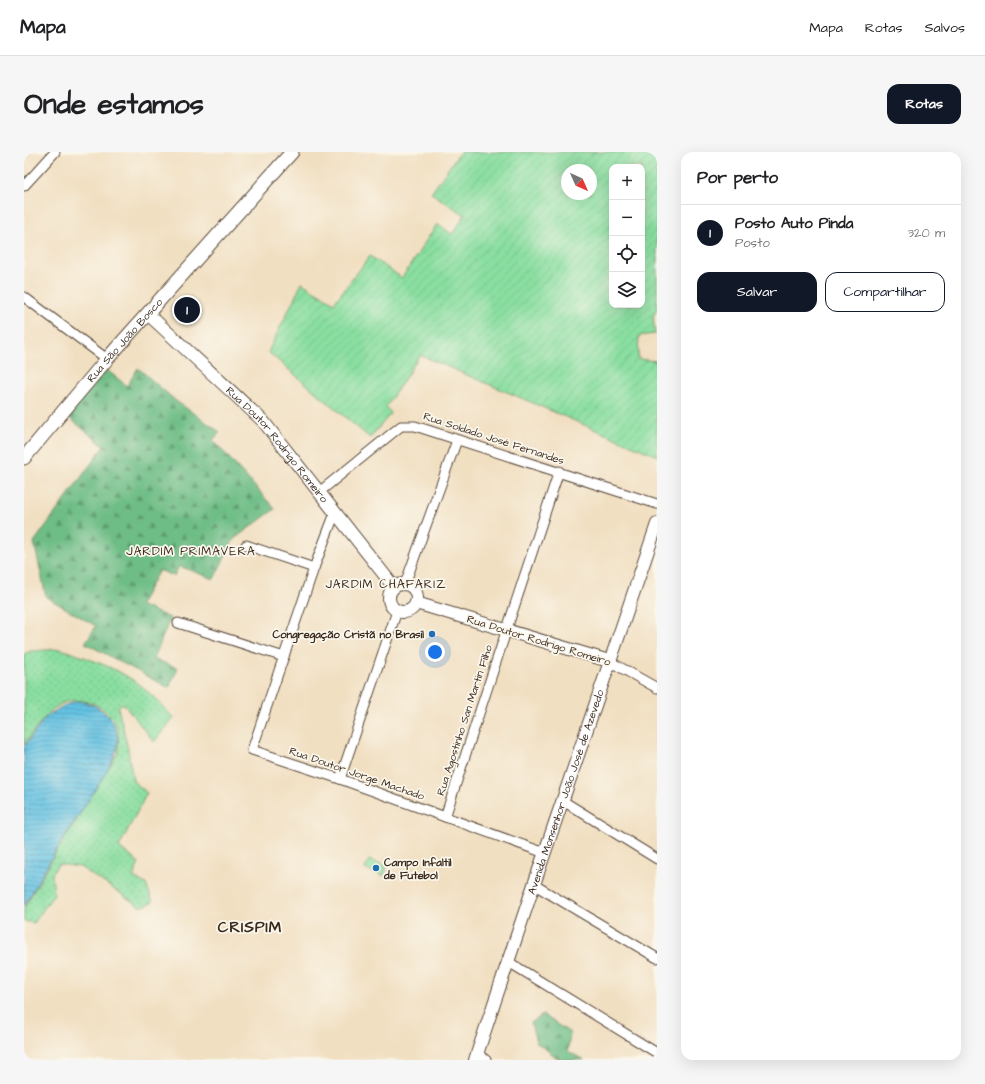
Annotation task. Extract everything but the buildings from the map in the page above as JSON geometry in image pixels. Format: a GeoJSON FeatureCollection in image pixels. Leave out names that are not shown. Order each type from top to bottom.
{"type":"FeatureCollection","features":[{"type":"Feature","properties":{"kind":"main road","name":"Rua São João Bosco"},"geometry":{"type":"LineString","coordinates":[[24,458],[107,359],[292,152]]}},
{"type":"Feature","properties":{"kind":"street"},"geometry":{"type":"LineString","coordinates":[[24,186],[55,152]]}},
{"type":"Feature","properties":{"kind":"street"},"geometry":{"type":"LineString","coordinates":[[24,297],[107,359]]}},
{"type":"Feature","properties":{"kind":"street","name":"Rua Doutor Rodrigo Romeiro"},"geometry":{"type":"LineString","coordinates":[[148,314],[263,421],[318,493],[400,586]]}},
{"type":"Feature","properties":{"kind":"street","name":"Rua Soldado José Fernandes"},"geometry":{"type":"LineString","coordinates":[[318,493],[401,426],[415,426],[559,471],[657,504]]}},
{"type":"Feature","properties":{"kind":"street"},"geometry":{"type":"LineString","coordinates":[[400,586],[412,588],[416,595],[416,603],[411,609],[404,612],[397,610],[392,606],[389,600],[390,593],[400,586],[457,440]]}},
{"type":"Feature","properties":{"kind":"street","name":"Rua Agostinho San Martin Filho"},"geometry":{"type":"LineString","coordinates":[[445,817],[559,471]]}},
{"type":"Feature","properties":{"kind":"street"},"geometry":{"type":"LineString","coordinates":[[178,623],[284,657],[314,568],[335,513]]}},
{"type":"Feature","properties":{"kind":"street","name":"Avenida Monsenhor João José de Azevedo"},"geometry":{"type":"LineString","coordinates":[[479,1058],[507,961],[657,524]]}},
{"type":"Feature","properties":{"kind":"street"},"geometry":{"type":"LineString","coordinates":[[246,545],[314,568]]}},
{"type":"Feature","properties":{"kind":"street","name":"Rua Doutor Rodrigo Romeiro"},"geometry":{"type":"LineString","coordinates":[[416,603],[609,661],[657,688]]}},
{"type":"Feature","properties":{"kind":"street"},"geometry":{"type":"LineString","coordinates":[[340,779],[397,610]]}},
{"type":"Feature","properties":{"kind":"street","name":"Rua Doutor Jorge Machado"},"geometry":{"type":"LineString","coordinates":[[284,657],[252,750],[340,779],[545,853]]}},
{"type":"Feature","properties":{"kind":"street"},"geometry":{"type":"LineString","coordinates":[[563,801],[657,859]]}},
{"type":"Feature","properties":{"kind":"street"},"geometry":{"type":"LineString","coordinates":[[533,884],[657,958]]}},
{"type":"Feature","properties":{"kind":"street"},"geometry":{"type":"LineString","coordinates":[[507,961],[657,1053]]}},
{"type":"Feature","properties":{"kind":"green space"},"geometry":{"type":"Polygon","coordinates":[[[460,152],[652,152],[657,156],[657,308],[653,317],[655,334],[639,336],[638,359],[657,361],[657,456],[420,355],[386,407],[391,413],[370,438],[268,352],[302,283],[334,303],[370,256],[402,278],[437,224],[452,234],[465,215],[431,193],[460,152]]]}},
{"type":"Feature","properties":{"kind":"green space"},"geometry":{"type":"Polygon","coordinates":[[[138,368],[176,401],[220,432],[213,440],[275,509],[234,539],[214,579],[179,566],[174,576],[159,570],[140,605],[170,618],[154,659],[178,668],[169,688],[85,643],[96,626],[46,597],[34,542],[104,446],[67,416],[107,370],[127,386],[138,368]]]}},
{"type":"Feature","properties":{"kind":"green space"},"geometry":{"type":"Polygon","coordinates":[[[61,649],[102,664],[132,679],[150,693],[174,718],[154,742],[123,703],[118,707],[128,749],[133,781],[147,793],[119,847],[139,863],[133,877],[146,884],[153,902],[141,907],[80,867],[58,864],[52,874],[54,894],[34,923],[24,921],[24,908],[57,851],[118,753],[118,732],[112,718],[100,707],[85,701],[77,700],[69,701],[55,708],[40,723],[24,745],[24,654],[31,651],[61,649]]]}},
{"type":"Feature","properties":{"kind":"green space","name":"Campo Infaltil de Futebol"},"geometry":{"type":"Polygon","coordinates":[[[369,860],[387,866],[384,876],[365,869],[369,860]]]}},
{"type":"Feature","properties":{"kind":"green space"},"geometry":{"type":"Polygon","coordinates":[[[543,1015],[570,1033],[568,1051],[584,1060],[560,1060],[536,1042],[531,1023],[543,1015]]]}},
{"type":"Feature","properties":{"kind":"water"},"geometry":{"type":"Polygon","coordinates":[[[77,701],[94,706],[102,710],[108,716],[113,722],[116,730],[117,748],[105,775],[48,864],[24,906],[24,747],[45,718],[63,706],[77,701]]]}},
{"type":"Feature","properties":{"kind":"place","name":"Posto Auto Pinda"},"geometry":{"type":"Point","coordinates":[187,310]}},
{"type":"Feature","properties":{"kind":"place","name":"Congregação Cristã no Brasil"},"geometry":{"type":"Point","coordinates":[432,634]}},
{"type":"Feature","properties":{"kind":"place","name":"Campo Infaltil de Futebol"},"geometry":{"type":"Point","coordinates":[376,868]}},
{"type":"Feature","properties":{"kind":"district","name":"JARDIM PRIMAVERA"},"geometry":{"type":"Point","coordinates":[191,551]}},
{"type":"Feature","properties":{"kind":"district","name":"JARDIM CHAFARIZ"},"geometry":{"type":"Point","coordinates":[386,584]}},
{"type":"Feature","properties":{"kind":"district","name":"CRISPIM"},"geometry":{"type":"Point","coordinates":[250,927]}}]}
